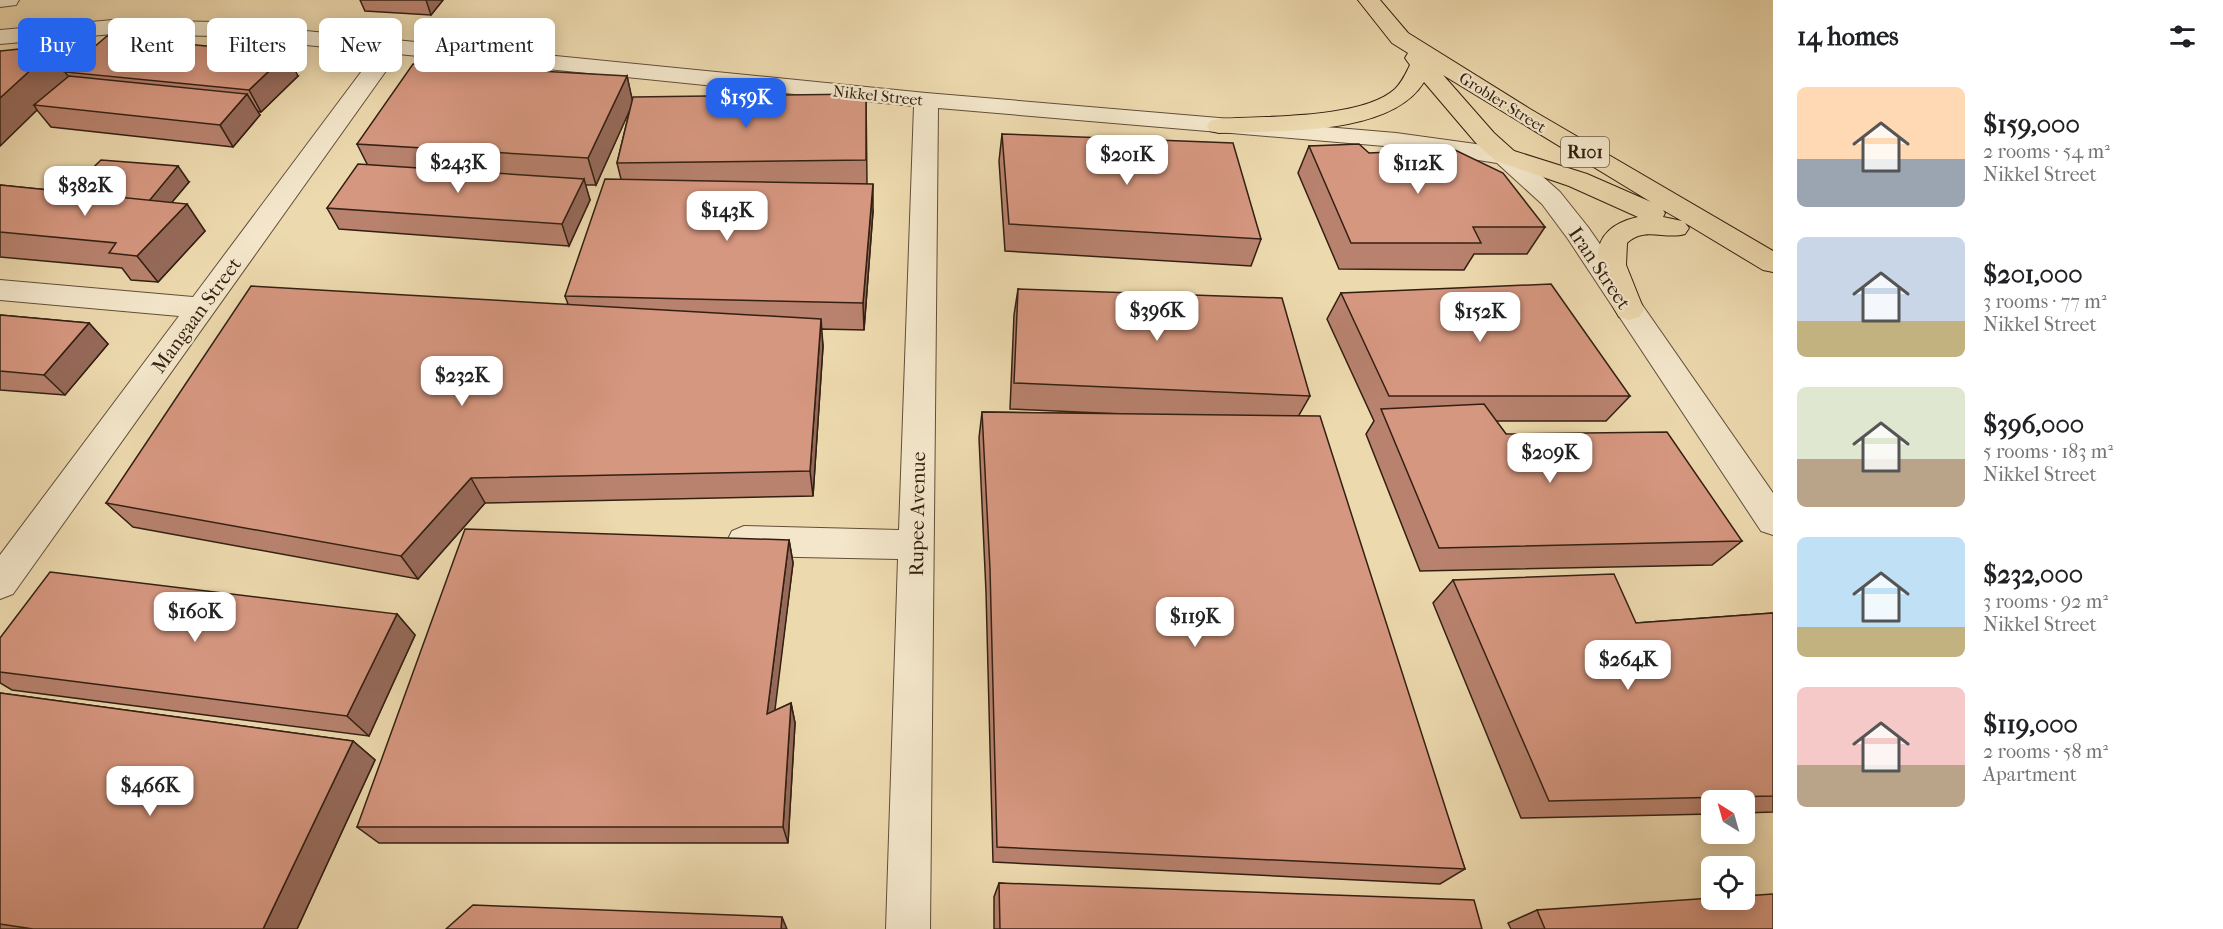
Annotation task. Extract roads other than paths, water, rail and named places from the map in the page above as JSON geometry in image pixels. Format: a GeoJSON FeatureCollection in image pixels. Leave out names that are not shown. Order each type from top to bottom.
{"type":"FeatureCollection","features":[{"type":"Feature","properties":{"kind":"main road","name":"Grobler Street"},"geometry":{"type":"LineString","coordinates":[[1370,1],[1400,38],[1521,114],[1773,263]]}},
{"type":"Feature","properties":{"kind":"main road","name":"Iran Street"},"geometry":{"type":"LineString","coordinates":[[1400,38],[1485,138],[1505,156]]}},
{"type":"Feature","properties":{"kind":"main road"},"geometry":{"type":"LineString","coordinates":[[1219,126],[1325,119],[1370,110],[1400,97],[1408,89],[1421,65]]}},
{"type":"Feature","properties":{"kind":"main road","name":"R101"},"geometry":{"type":"LineString","coordinates":[[1505,156],[1578,180],[1708,238],[1773,270]]}},
{"type":"Feature","properties":{"kind":"main road"},"geometry":{"type":"LineString","coordinates":[[1629,310],[1612,266],[1611,250],[1619,235],[1637,225],[1665,225],[1708,238]]}},
{"type":"Feature","properties":{"kind":"street"},"geometry":{"type":"LineString","coordinates":[[0,1],[8,0]]}},
{"type":"Feature","properties":{"kind":"street","name":"Nikkel Street"},"geometry":{"type":"LineString","coordinates":[[0,37],[113,27],[169,27],[319,40]]}},
{"type":"Feature","properties":{"kind":"street","name":"Nikkel Street"},"geometry":{"type":"LineString","coordinates":[[402,47],[926,100],[1396,140],[1505,156]]}},
{"type":"Feature","properties":{"kind":"street","name":"Mangaan Street"},"geometry":{"type":"LineString","coordinates":[[0,583],[373,72]]}},
{"type":"Feature","properties":{"kind":"street","name":"Rupee Avenue"},"geometry":{"type":"LineString","coordinates":[[908,929],[926,100]]}},
{"type":"Feature","properties":{"kind":"street","name":"Iran Street"},"geometry":{"type":"LineString","coordinates":[[1505,156],[1551,198],[1578,233],[1773,520]]}},
{"type":"Feature","properties":{"kind":"street"},"geometry":{"type":"LineString","coordinates":[[0,290],[201,308]]}},
{"type":"Feature","properties":{"kind":"street"},"geometry":{"type":"LineString","coordinates":[[713,541],[916,545]]}}]}
